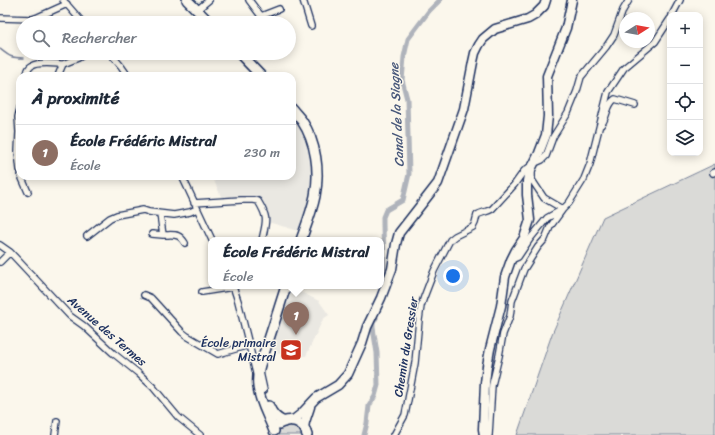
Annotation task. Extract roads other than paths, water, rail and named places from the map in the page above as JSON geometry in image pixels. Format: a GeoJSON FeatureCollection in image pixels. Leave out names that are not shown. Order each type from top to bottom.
{"type":"FeatureCollection","features":[{"type":"Feature","properties":{"kind":"main road"},"geometry":{"type":"LineString","coordinates":[[187,0],[203,16]]}},
{"type":"Feature","properties":{"kind":"main road"},"geometry":{"type":"LineString","coordinates":[[273,433],[279,424],[301,414],[316,398],[338,385],[348,374],[392,269],[399,233],[438,183],[464,109],[475,53],[479,45],[483,39],[495,29],[528,19],[535,15],[544,6],[546,0]]}},
{"type":"Feature","properties":{"kind":"main road"},"geometry":{"type":"LineString","coordinates":[[484,435],[483,429],[487,366],[490,349],[502,306],[505,277],[511,260],[524,238],[530,220],[527,181],[546,135],[548,116],[547,76],[566,28],[572,0]]}},
{"type":"Feature","properties":{"kind":"main road"},"geometry":{"type":"LineString","coordinates":[[246,60],[257,72]]}},
{"type":"Feature","properties":{"kind":"main road"},"geometry":{"type":"LineString","coordinates":[[296,114],[309,134],[317,167],[315,197],[302,237]]}},
{"type":"Feature","properties":{"kind":"main road"},"geometry":{"type":"LineString","coordinates":[[285,289],[262,358],[256,367],[261,388],[274,416],[301,424],[306,431]]}},
{"type":"Feature","properties":{"kind":"main road"},"geometry":{"type":"LineString","coordinates":[[266,347],[261,400],[273,433]]}},
{"type":"Feature","properties":{"kind":"main road"},"geometry":{"type":"LineString","coordinates":[[306,431],[305,422],[312,402]]}},
{"type":"Feature","properties":{"kind":"street"},"geometry":{"type":"LineString","coordinates":[[197,10],[209,0]]}},
{"type":"Feature","properties":{"kind":"street"},"geometry":{"type":"LineString","coordinates":[[249,0],[261,16],[279,9]]}},
{"type":"Feature","properties":{"kind":"street"},"geometry":{"type":"LineString","coordinates":[[303,0],[311,26]]}},
{"type":"Feature","properties":{"kind":"street","name":"Chemin du Gressier"},"geometry":{"type":"LineString","coordinates":[[394,435],[404,415],[407,405],[415,362],[421,306],[434,271],[450,240],[473,227],[477,215],[492,209],[514,185],[524,171],[546,156],[554,137],[568,113],[581,77],[614,35],[623,10],[629,0]]}},
{"type":"Feature","properties":{"kind":"street"},"geometry":{"type":"LineString","coordinates":[[674,12],[680,0]]}},
{"type":"Feature","properties":{"kind":"street"},"geometry":{"type":"LineString","coordinates":[[40,16],[65,2],[77,16]]}},
{"type":"Feature","properties":{"kind":"street"},"geometry":{"type":"LineString","coordinates":[[0,18],[16,19]]}},
{"type":"Feature","properties":{"kind":"street"},"geometry":{"type":"LineString","coordinates":[[489,435],[492,385],[503,334],[510,316],[512,301],[524,269],[545,238],[550,227],[584,179],[595,144],[608,92],[624,68],[655,42],[667,24]]}},
{"type":"Feature","properties":{"kind":"street"},"geometry":{"type":"LineString","coordinates":[[28,72],[31,65],[64,64],[73,60]]}},
{"type":"Feature","properties":{"kind":"street"},"geometry":{"type":"LineString","coordinates":[[116,60],[125,72]]}},
{"type":"Feature","properties":{"kind":"street"},"geometry":{"type":"LineString","coordinates":[[60,72],[64,64]]}},
{"type":"Feature","properties":{"kind":"street"},"geometry":{"type":"LineString","coordinates":[[599,126],[604,121],[610,104],[615,99],[635,105]]}},
{"type":"Feature","properties":{"kind":"street"},"geometry":{"type":"LineString","coordinates":[[533,166],[532,180],[541,194],[544,198],[563,209]]}},
{"type":"Feature","properties":{"kind":"street"},"geometry":{"type":"LineString","coordinates":[[23,180],[28,192]]}},
{"type":"Feature","properties":{"kind":"street"},"geometry":{"type":"LineString","coordinates":[[184,180],[211,237]]}},
{"type":"Feature","properties":{"kind":"street"},"geometry":{"type":"LineString","coordinates":[[87,236],[110,218],[117,215],[144,210],[160,214],[174,215],[190,212],[196,206],[241,200],[253,200],[258,201],[266,217],[263,237]]}},
{"type":"Feature","properties":{"kind":"street"},"geometry":{"type":"LineString","coordinates":[[511,260],[518,257],[547,218],[563,209]]}},
{"type":"Feature","properties":{"kind":"street"},"geometry":{"type":"LineString","coordinates":[[160,214],[163,235]]}},
{"type":"Feature","properties":{"kind":"street"},"geometry":{"type":"LineString","coordinates":[[152,234],[182,237],[185,243]]}},
{"type":"Feature","properties":{"kind":"street","name":"Avenue des Termes"},"geometry":{"type":"LineString","coordinates":[[0,244],[10,252],[70,316],[84,326],[113,353],[138,372],[178,416],[200,435]]}},
{"type":"Feature","properties":{"kind":"street"},"geometry":{"type":"LineString","coordinates":[[0,262],[10,252]]}},
{"type":"Feature","properties":{"kind":"street"},"geometry":{"type":"LineString","coordinates":[[202,292],[221,289]]}},
{"type":"Feature","properties":{"kind":"street"},"geometry":{"type":"LineString","coordinates":[[234,289],[256,367]]}},
{"type":"Feature","properties":{"kind":"street"},"geometry":{"type":"LineString","coordinates":[[144,295],[151,298],[187,336],[218,354],[249,345]]}},
{"type":"Feature","properties":{"kind":"street"},"geometry":{"type":"LineString","coordinates":[[54,435],[57,421]]}},
{"type":"Feature","properties":{"kind":"waterway","name":"Canal de la Siagne"},"geometry":{"type":"LineString","coordinates":[[383,237],[383,217],[386,210],[403,200],[409,174],[407,99],[402,80],[404,57],[408,39],[429,11],[440,0]]}},
{"type":"Feature","properties":{"kind":"waterway"},"geometry":{"type":"LineString","coordinates":[[0,49],[6,54],[16,58]]}},
{"type":"Feature","properties":{"kind":"waterway","name":"Canal de la Siagne"},"geometry":{"type":"LineString","coordinates":[[384,268],[387,278]]}},
{"type":"Feature","properties":{"kind":"waterway","name":"Canal de la Siagne"},"geometry":{"type":"LineString","coordinates":[[364,435],[369,406],[375,396],[378,385],[377,353],[373,328],[373,323],[376,318]]}},
{"type":"Feature","properties":{"kind":"place","name":"École Frédéric Mistral"},"geometry":{"type":"Point","coordinates":[296,335]}},
{"type":"Feature","properties":{"kind":"place","name":"École primaire Mistral"},"geometry":{"type":"Point","coordinates":[291,350]}}]}
